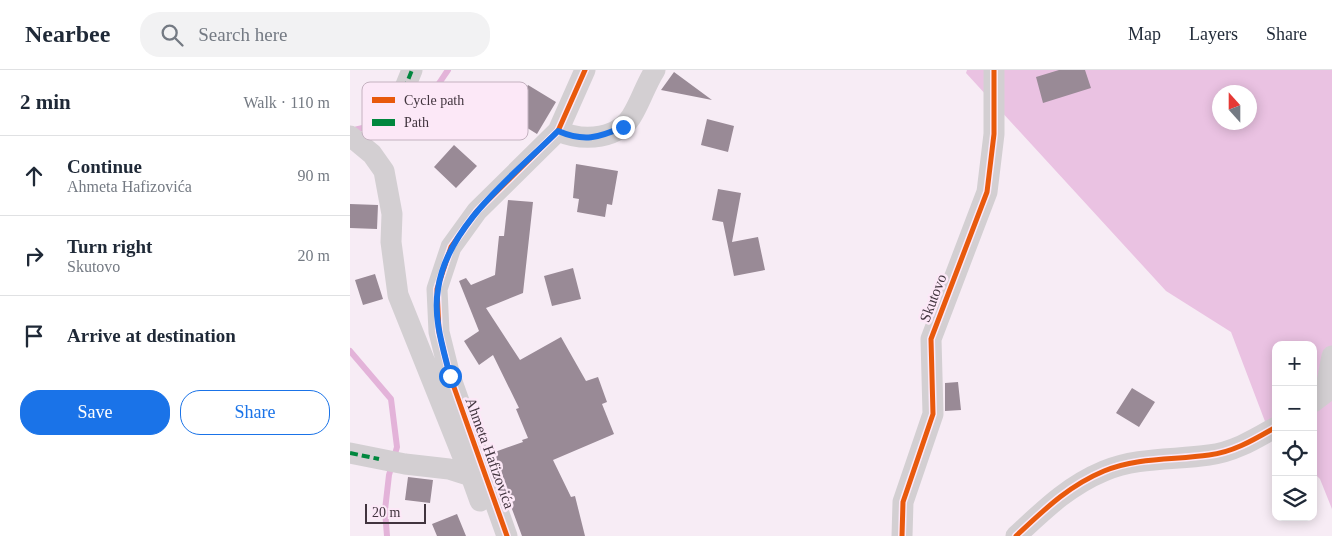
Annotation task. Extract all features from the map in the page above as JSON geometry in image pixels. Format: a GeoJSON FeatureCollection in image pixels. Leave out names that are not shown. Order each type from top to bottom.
{"type":"FeatureCollection","features":[{"type":"Feature","properties":{"kind":"street"},"geometry":{"type":"LineString","coordinates":[[407,82],[412,70]]}},
{"type":"Feature","properties":{"kind":"street","name":"Ahmeta Hafizovića"},"geometry":{"type":"LineString","coordinates":[[506,536],[450,376],[439,332],[438,289],[451,247],[477,211],[558,131],[585,70]]}},
{"type":"Feature","properties":{"kind":"street"},"geometry":{"type":"LineString","coordinates":[[558,131],[573,138],[599,138],[623,127],[634,114],[646,83],[655,70]]}},
{"type":"Feature","properties":{"kind":"street","name":"Skutovo"},"geometry":{"type":"LineString","coordinates":[[902,536],[903,502],[933,414],[931,339],[987,192],[994,134],[994,70]]}},
{"type":"Feature","properties":{"kind":"street","name":"Ahmeta Hafizovića"},"geometry":{"type":"LineString","coordinates":[[352,138],[372,154],[384,171],[391,206],[391,242],[398,295],[445,408],[484,510],[494,526],[506,536]]}},
{"type":"Feature","properties":{"kind":"street"},"geometry":{"type":"LineString","coordinates":[[1317,399],[1325,393],[1332,356]]}},
{"type":"Feature","properties":{"kind":"street"},"geometry":{"type":"LineString","coordinates":[[1016,536],[1061,494],[1105,470],[1146,460],[1211,455],[1241,446],[1272,430]]}},
{"type":"Feature","properties":{"kind":"street"},"geometry":{"type":"LineString","coordinates":[[350,453],[405,464],[449,470],[470,476]]}},
{"type":"Feature","properties":{"kind":"shaded area"},"geometry":{"type":"Polygon","coordinates":[[[967,70],[1332,70],[1332,509],[1317,476],[1317,341],[1272,341],[1272,435],[1269,432],[1231,332],[1166,291],[966,73],[967,70]]]}},
{"type":"Feature","properties":{"kind":"building"},"geometry":{"type":"Polygon","coordinates":[[[1059,70],[1085,70],[1091,88],[1043,103],[1036,77],[1059,70]]]}},
{"type":"Feature","properties":{"kind":"building"},"geometry":{"type":"Polygon","coordinates":[[[674,72],[712,100],[661,90],[674,72]]]}},
{"type":"Feature","properties":{"kind":"building"},"geometry":{"type":"Polygon","coordinates":[[[528,85],[556,102],[537,134],[528,128],[528,85]]]}},
{"type":"Feature","properties":{"kind":"building"},"geometry":{"type":"Polygon","coordinates":[[[707,119],[734,126],[728,152],[701,145],[707,119]]]}},
{"type":"Feature","properties":{"kind":"building"},"geometry":{"type":"Polygon","coordinates":[[[454,145],[477,166],[456,188],[434,167],[454,145]]]}},
{"type":"Feature","properties":{"kind":"building"},"geometry":{"type":"Polygon","coordinates":[[[576,164],[618,171],[612,205],[607,204],[605,217],[577,212],[579,199],[573,198],[576,164]]]}},
{"type":"Feature","properties":{"kind":"building"},"geometry":{"type":"Polygon","coordinates":[[[718,189],[741,193],[732,242],[758,237],[765,270],[734,276],[723,222],[712,220],[718,189]]]}},
{"type":"Feature","properties":{"kind":"building"},"geometry":{"type":"Polygon","coordinates":[[[508,200],[533,202],[523,293],[486,308],[520,360],[561,337],[586,381],[598,377],[607,402],[602,404],[614,434],[553,460],[571,497],[575,496],[585,536],[522,536],[509,501],[501,470],[498,471],[492,453],[523,442],[522,440],[528,438],[516,409],[519,408],[493,355],[479,365],[464,341],[479,331],[459,281],[466,278],[471,285],[495,275],[499,236],[504,236],[508,200]]]}},
{"type":"Feature","properties":{"kind":"building"},"geometry":{"type":"Polygon","coordinates":[[[350,204],[378,205],[377,229],[350,228],[350,204]]]}},
{"type":"Feature","properties":{"kind":"building"},"geometry":{"type":"Polygon","coordinates":[[[573,268],[581,299],[552,306],[544,276],[573,268]]]}},
{"type":"Feature","properties":{"kind":"building"},"geometry":{"type":"Polygon","coordinates":[[[375,274],[383,299],[363,305],[355,280],[375,274]]]}},
{"type":"Feature","properties":{"kind":"building"},"geometry":{"type":"Polygon","coordinates":[[[958,382],[961,410],[945,411],[945,383],[958,382]]]}},
{"type":"Feature","properties":{"kind":"building"},"geometry":{"type":"Polygon","coordinates":[[[1132,388],[1155,402],[1139,427],[1116,413],[1132,388]]]}},
{"type":"Feature","properties":{"kind":"building"},"geometry":{"type":"Polygon","coordinates":[[[408,477],[433,480],[430,503],[405,500],[408,477]]]}},
{"type":"Feature","properties":{"kind":"building"},"geometry":{"type":"Polygon","coordinates":[[[457,514],[466,536],[437,536],[432,524],[457,514]]]}},
{"type":"Feature","properties":{"kind":"waterway"},"geometry":{"type":"LineString","coordinates":[[440,82],[448,70]]}},
{"type":"Feature","properties":{"kind":"waterway"},"geometry":{"type":"LineString","coordinates":[[352,131],[362,128]]}},
{"type":"Feature","properties":{"kind":"waterway"},"geometry":{"type":"LineString","coordinates":[[350,351],[391,399],[397,447],[389,475],[385,510],[387,536]]}},
{"type":"Feature","properties":{"kind":"marked path"},"geometry":{"type":"LineString","coordinates":[[407,82],[412,70]]}},
{"type":"Feature","properties":{"kind":"marked path"},"geometry":{"type":"LineString","coordinates":[[350,453],[379,459]]}},
{"type":"Feature","properties":{"kind":"cycle path"},"geometry":{"type":"LineString","coordinates":[[507,536],[450,376],[439,332],[437,289],[451,247],[477,211],[558,131],[585,70]]}},
{"type":"Feature","properties":{"kind":"cycle path"},"geometry":{"type":"LineString","coordinates":[[902,536],[903,502],[933,414],[931,339],[987,192],[994,134],[994,70]]}},
{"type":"Feature","properties":{"kind":"cycle path"},"geometry":{"type":"LineString","coordinates":[[1016,536],[1068,491],[1104,471],[1130,463],[1196,457],[1227,451],[1272,429]]}},
{"type":"Feature","properties":{"kind":"route"},"geometry":{"type":"LineString","coordinates":[[450,376],[439,332],[438,289],[451,247],[477,211],[558,131],[573,138],[599,138],[623,127]]}}]}
